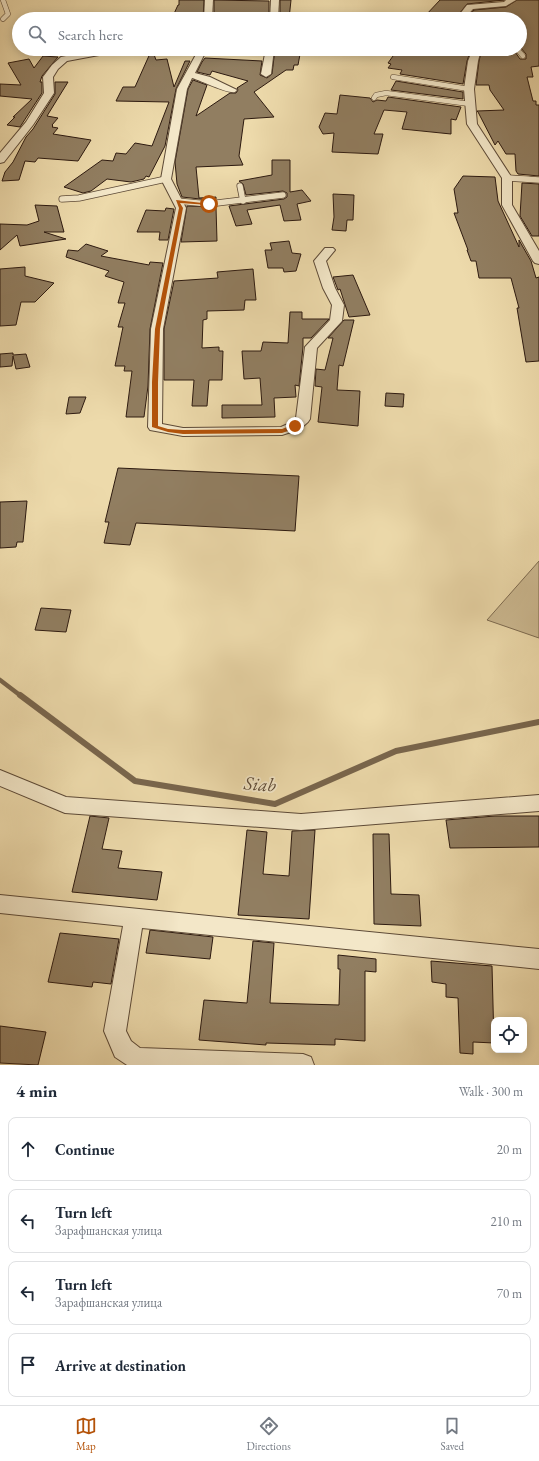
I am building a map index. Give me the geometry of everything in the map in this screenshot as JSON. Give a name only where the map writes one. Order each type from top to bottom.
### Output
[{"type":"street","points":[[208,12],[209,0]]},
{"type":"street","points":[[274,12],[275,0]]},
{"type":"street","points":[[466,12],[470,7],[506,4],[512,0]]},
{"type":"street","points":[[0,160],[30,123],[49,93],[48,77],[55,67],[64,59],[79,56]]},
{"type":"street","points":[[200,56],[182,89],[166,179],[181,208],[157,329],[155,427],[183,432],[282,431],[295,426],[303,419],[311,347],[336,321],[338,305],[329,288],[320,262],[329,250]]},
{"type":"street","points":[[266,74],[269,56]]},
{"type":"street","points":[[474,56],[472,61],[469,89],[472,124],[507,178],[507,205],[539,261]]},
{"type":"street","points":[[190,75],[207,79],[232,90]]},
{"type":"street","points":[[0,778],[66,805],[301,822],[539,803]]},
{"type":"street","points":[[0,904],[539,959]]},
{"type":"street","points":[[134,918],[115,1031],[123,1050],[138,1059],[303,1065]]},
{"type":"lane","points":[[3,0],[8,14],[4,19]]},
{"type":"lane","points":[[393,77],[432,85],[469,89]]},
{"type":"lane","points":[[374,98],[376,95],[386,93],[470,104]]},
{"type":"lane","points":[[507,178],[539,180]]},
{"type":"lane","points":[[62,199],[79,198],[166,179]]},
{"type":"lane","points":[[240,186],[243,200]]},
{"type":"lane","points":[[177,201],[209,204],[283,195]]},
{"type":"shaded area","points":[[539,561],[539,638],[487,620]]},
{"type":"building","points":[[179,0],[204,0],[203,12],[175,12],[179,5]]},
{"type":"building","points":[[214,0],[269,1],[269,12],[214,12]]},
{"type":"building","points":[[280,0],[291,0],[290,12],[280,12]]},
{"type":"building","points":[[440,0],[504,0],[467,4],[461,12],[429,12]]},
{"type":"building","points":[[517,0],[539,0],[539,66],[531,67],[533,77],[527,77],[533,101],[536,101],[536,105],[539,105],[539,176],[518,174],[516,171],[515,154],[506,154],[498,141],[495,145],[477,111],[504,110],[490,90],[489,85],[476,85],[480,56],[518,56],[520,59],[526,59],[527,56],[527,12],[472,12],[474,10],[506,7]]},
{"type":"building","points":[[43,56],[58,57],[42,76],[40,82],[42,82],[42,93],[20,127],[7,125],[15,117],[13,117],[32,99],[0,96],[0,84],[21,85],[8,63],[29,59],[34,68]]},
{"type":"building","points":[[149,56],[155,56],[156,60],[167,59],[174,87],[185,61],[190,61],[176,89],[165,146],[149,177],[146,176],[144,179],[131,182],[107,179],[91,191],[83,193],[64,187],[102,160],[113,161],[116,153],[126,154],[135,143],[152,146],[169,102],[116,101],[123,87],[135,87]]},
{"type":"building","points":[[274,56],[300,56],[298,65],[294,65],[293,70],[286,70],[254,92],[274,117],[244,119],[239,156],[243,165],[196,167],[199,198],[216,197],[216,199],[209,200],[182,197],[177,184],[175,162],[188,89],[193,80],[207,85],[196,116],[230,93],[236,93],[238,90],[237,88],[248,81],[212,71],[210,75],[197,72],[202,62],[205,58],[262,61],[260,75],[267,78],[272,74]]},
{"type":"building","points":[[393,56],[469,56],[463,84],[400,74],[402,70],[388,68],[391,64],[388,63]]},
{"type":"building","points":[[396,81],[463,92],[463,99],[391,90]]},
{"type":"building","points":[[55,82],[68,82],[47,116],[58,118],[52,125],[52,127],[58,128],[53,134],[91,140],[78,161],[38,158],[35,162],[25,161],[19,180],[2,181],[5,172],[13,162],[26,137],[33,129],[55,94]]},
{"type":"building","points":[[340,95],[370,98],[373,102],[377,100],[386,101],[388,97],[461,107],[456,120],[451,119],[451,134],[402,129],[407,112],[384,110],[374,134],[383,134],[378,154],[332,152],[334,133],[323,134],[319,127],[325,113],[337,114]]},
{"type":"building","points":[[272,160],[290,160],[290,192],[302,190],[311,201],[297,204],[301,220],[284,221],[280,205],[247,210],[252,224],[236,226],[229,206],[284,199],[287,197],[287,193],[283,191],[246,195],[243,184],[239,181],[272,175]]},
{"type":"building","points":[[463,176],[495,177],[498,201],[519,247],[519,240],[531,261],[536,278],[539,277],[539,361],[526,362],[517,308],[519,308],[511,278],[479,278],[476,261],[471,261],[454,213],[458,213],[454,189]]},
{"type":"building","points":[[522,183],[539,184],[539,236],[532,236],[520,216]]},
{"type":"building","points":[[333,194],[354,195],[353,220],[347,220],[346,231],[332,230],[334,217]]},
{"type":"building","points":[[35,205],[57,206],[64,232],[44,232],[66,239],[20,246],[17,235],[0,250],[0,224],[27,225],[39,221]]},
{"type":"building","points":[[187,206],[216,207],[217,241],[181,242]]},
{"type":"building","points":[[166,208],[174,209],[168,240],[159,240],[160,232],[137,232],[146,210],[165,211]]},
{"type":"building","points":[[289,241],[292,253],[301,254],[296,271],[284,272],[283,268],[268,268],[265,250],[272,250],[270,243]]},
{"type":"building","points":[[86,244],[108,251],[101,256],[149,265],[150,262],[163,263],[150,329],[148,386],[144,417],[126,417],[132,371],[124,371],[125,366],[115,366],[123,327],[118,327],[125,303],[118,303],[124,282],[105,276],[109,271],[66,257],[68,250],[78,251]]},
{"type":"building","points":[[25,267],[25,276],[54,283],[35,302],[21,302],[16,325],[0,326],[0,269]]},
{"type":"building","points":[[253,269],[256,300],[245,300],[244,310],[207,311],[207,319],[203,320],[202,348],[219,347],[219,351],[223,351],[222,380],[209,380],[207,406],[192,406],[194,380],[164,380],[164,329],[174,281],[218,278],[217,272]]},
{"type":"building","points":[[353,275],[370,315],[349,317],[340,289],[338,290],[333,277]]},
{"type":"building","points":[[290,312],[302,312],[302,319],[329,319],[311,338],[303,338],[299,386],[295,385],[296,397],[274,398],[275,417],[222,418],[222,405],[262,405],[260,378],[244,379],[242,351],[261,351],[263,342],[288,343]]},
{"type":"building","points":[[344,320],[354,320],[343,366],[339,365],[337,390],[360,391],[358,426],[318,422],[322,387],[315,386],[316,369],[325,370],[333,338],[328,338]]},
{"type":"building","points":[[13,353],[13,355],[26,354],[30,367],[16,369],[13,356],[12,366],[0,367],[0,354]]},
{"type":"building","points":[[386,393],[404,394],[403,407],[385,406]]},
{"type":"building","points":[[69,397],[86,397],[80,413],[66,414]]},
{"type":"building","points":[[118,468],[299,476],[295,531],[136,523],[130,545],[104,543],[109,522],[105,522]]},
{"type":"building","points":[[27,501],[23,542],[17,542],[16,547],[0,548],[0,502]]},
{"type":"building","points":[[41,608],[71,610],[66,632],[35,630]]},
{"type":"building","points":[[90,816],[109,818],[102,849],[122,851],[118,868],[162,872],[157,900],[72,892]]},
{"type":"building","points":[[495,816],[539,816],[539,847],[450,848],[446,820]]},
{"type":"building","points":[[247,830],[267,832],[263,874],[289,876],[292,831],[315,830],[309,919],[238,915]]},
{"type":"building","points":[[373,834],[389,834],[391,894],[419,895],[421,926],[374,924]]},
{"type":"building","points":[[150,930],[213,937],[210,959],[146,953]]},
{"type":"building","points":[[60,933],[119,939],[111,984],[93,982],[92,987],[48,982]]},
{"type":"building","points":[[253,941],[274,943],[270,1003],[339,1005],[340,969],[338,969],[338,955],[376,959],[376,972],[365,971],[365,1041],[335,1039],[335,1045],[266,1043],[266,1045],[199,1040],[204,1000],[247,1003]]},
{"type":"building","points":[[431,961],[492,966],[493,1017],[491,1017],[491,1043],[473,1042],[473,1054],[460,1053],[458,998],[446,997],[446,984],[432,982]]},
{"type":"building","points":[[0,1026],[46,1032],[38,1065],[0,1063]]},
{"type":"waterway","name":"Siab","points":[[0,680],[21,696]]},
{"type":"waterway","name":"Siab","points":[[20,695],[135,781],[275,804],[396,751],[539,722]]},
{"type":"route","points":[[209,204],[190,201],[177,201],[181,208],[157,329],[155,427],[183,432],[282,431],[295,426]]}]
